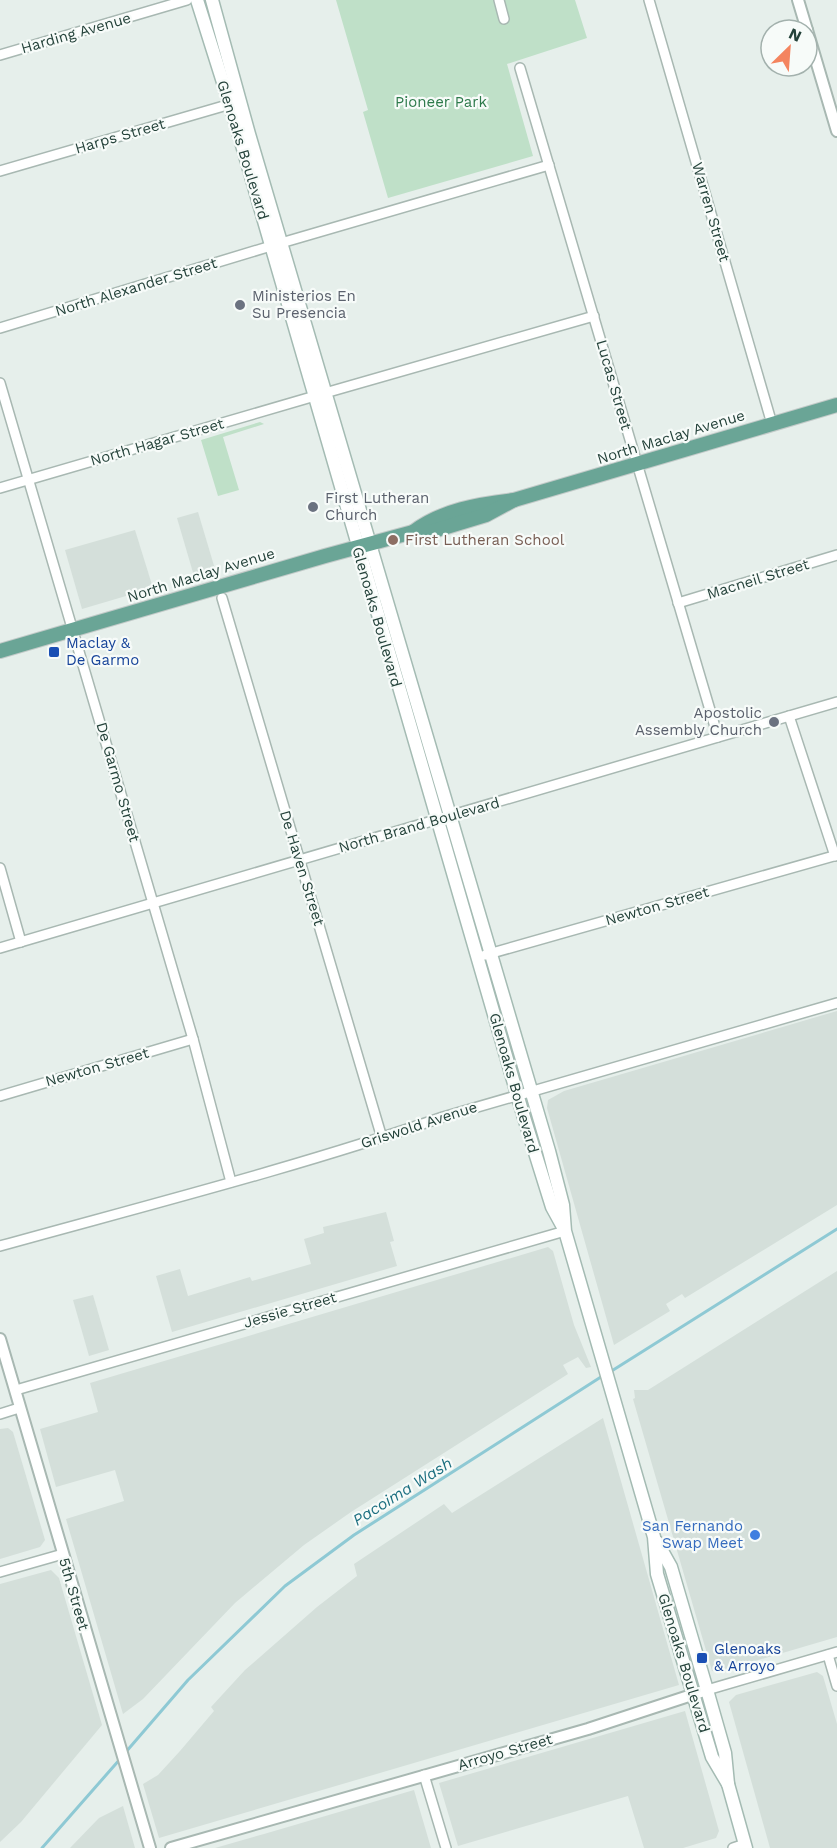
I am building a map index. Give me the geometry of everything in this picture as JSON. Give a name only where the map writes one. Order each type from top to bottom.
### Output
[{"type":"main road","name":"Glenoaks Boulevard","points":[[197,0],[235,102]]},
{"type":"main road","name":"Glenoaks Boulevard","points":[[212,0],[235,102],[276,244],[320,394],[371,544],[531,1091],[563,1205],[565,1231],[654,1537],[657,1574],[712,1757],[728,1784]]},
{"type":"main road","name":"Glenoaks Boulevard","points":[[320,394],[357,547],[517,1095],[552,1207],[565,1231]]},
{"type":"main road","name":"North Maclay Avenue","points":[[0,651],[413,532],[429,520],[478,504],[514,500],[837,405]]},
{"type":"main road","name":"Glenoaks Boulevard","points":[[654,1537],[671,1567],[725,1753],[728,1784],[742,1847]]},
{"type":"street","name":"Harding Avenue","points":[[0,55],[187,0]]},
{"type":"street","points":[[499,0],[504,19]]},
{"type":"street","name":"Warren Street","points":[[649,0],[772,424]]},
{"type":"street","points":[[798,0],[803,18]]},
{"type":"street","name":"Lucas Street","points":[[520,68],[718,737]]},
{"type":"street","points":[[819,70],[837,131]]},
{"type":"street","name":"Harps Street","points":[[0,171],[235,102]]},
{"type":"street","name":"North Alexander Street","points":[[0,328],[276,244],[549,165]]},
{"type":"street","name":"North Hagar Street","points":[[0,488],[594,316]]},
{"type":"street","name":"De Garmo Street","points":[[0,383],[193,1039],[231,1182]]},
{"type":"street","name":"Macneil Street","points":[[678,603],[837,555]]},
{"type":"street","name":"De Haven Street","points":[[222,598],[382,1138]]},
{"type":"street","name":"North Brand Boulevard","points":[[0,948],[837,702]]},
{"type":"street","points":[[789,716],[836,856]]},
{"type":"street","name":"Newton Street","points":[[477,957],[836,856]]},
{"type":"street","points":[[0,868],[21,942]]},
{"type":"street","name":"Griswold Avenue","points":[[0,1246],[231,1182],[382,1138],[517,1095],[837,1004]]},
{"type":"street","name":"Newton Street","points":[[0,1096],[193,1039]]},
{"type":"street","name":"Jessie Street","points":[[16,1390],[565,1231]]},
{"type":"street","name":"5th Street","points":[[0,1339],[150,1848]]},
{"type":"street","points":[[0,1414],[19,1408]]},
{"type":"street","points":[[0,1572],[63,1554]]},
{"type":"street","points":[[832,1654],[837,1686]]},
{"type":"street","name":"Arroyo Street","points":[[171,1848],[588,1729],[692,1694],[832,1654]]},
{"type":"street","points":[[424,1775],[446,1848]]},
{"type":"shaded area","points":[[198,512],[215,569],[194,576],[177,518]]},
{"type":"shaded area","points":[[135,530],[153,588],[82,609],[65,550]]},
{"type":"shaded area","points":[[837,1011],[837,1205],[685,1298],[682,1294],[666,1304],[670,1311],[614,1345],[547,1108],[548,1100],[564,1091]]},
{"type":"shaded area","points":[[386,1212],[394,1241],[390,1242],[397,1266],[172,1332],[156,1276],[180,1269],[188,1296],[250,1277],[252,1281],[311,1264],[304,1239],[324,1233],[323,1227]]},
{"type":"shaded area","points":[[548,1247],[553,1251],[574,1325],[591,1367],[586,1368],[578,1357],[563,1365],[568,1374],[351,1512],[304,1545],[235,1603],[143,1699],[123,1714],[66,1519],[124,1501],[115,1470],[56,1487],[40,1429],[98,1412],[90,1383]]},
{"type":"shaded area","name":"San Fernando Swap Meet","points":[[837,1271],[837,1637],[717,1672],[712,1671],[633,1399],[635,1398],[634,1390],[648,1390]]},
{"type":"shaded area","points":[[93,1295],[109,1350],[89,1356],[73,1300]]},
{"type":"shaded area","points":[[603,1418],[679,1685],[159,1838],[143,1784],[158,1775],[180,1751],[214,1711],[211,1707],[245,1670],[317,1607],[357,1576],[354,1564],[444,1504],[452,1513]]},
{"type":"shaded area","points":[[8,1428],[13,1432],[45,1540],[40,1547],[0,1559],[0,1429]]},
{"type":"shaded area","points":[[51,1570],[59,1578],[102,1725],[21,1822],[0,1842],[0,1584]]},
{"type":"shaded area","points":[[817,1672],[823,1676],[837,1724],[837,1848],[770,1848],[729,1702],[736,1695]]},
{"type":"shaded area","points":[[685,1711],[719,1831],[716,1838],[683,1848],[644,1848],[628,1796],[458,1846],[439,1783]]},
{"type":"shaded area","points":[[414,1790],[431,1848],[215,1848],[264,1834]]},
{"type":"shaded area","points":[[123,1806],[135,1848],[70,1848],[99,1818]]},
{"type":"green space","name":"Pioneer Park","points":[[336,0],[575,0],[587,38],[507,64],[533,156],[388,198],[363,112],[368,110]]},
{"type":"green space","points":[[260,422],[264,424],[223,437],[239,490],[218,496],[201,440]]},
{"type":"waterway","name":"Pacoima Wash","points":[[610,1372],[837,1229]]},
{"type":"waterway","name":"Pacoima Wash","points":[[125,1753],[188,1680],[285,1586],[354,1535],[604,1375]]},
{"type":"waterway","name":"Pacoima Wash","points":[[42,1848],[121,1758]]},
{"type":"place","name":"Ministerios En Su Presencia","points":[[240,305]]},
{"type":"place","name":"First Lutheran Church","points":[[313,507]]},
{"type":"place","name":"First Lutheran School","points":[[393,540]]},
{"type":"place","name":"Maclay & De Garmo","points":[[54,652]]},
{"type":"place","name":"Apostolic Assembly Church","points":[[774,722]]},
{"type":"place","name":"San Fernando Swap Meet","points":[[755,1535]]},
{"type":"place","name":"Glenoaks & Arroyo","points":[[702,1658]]}]
